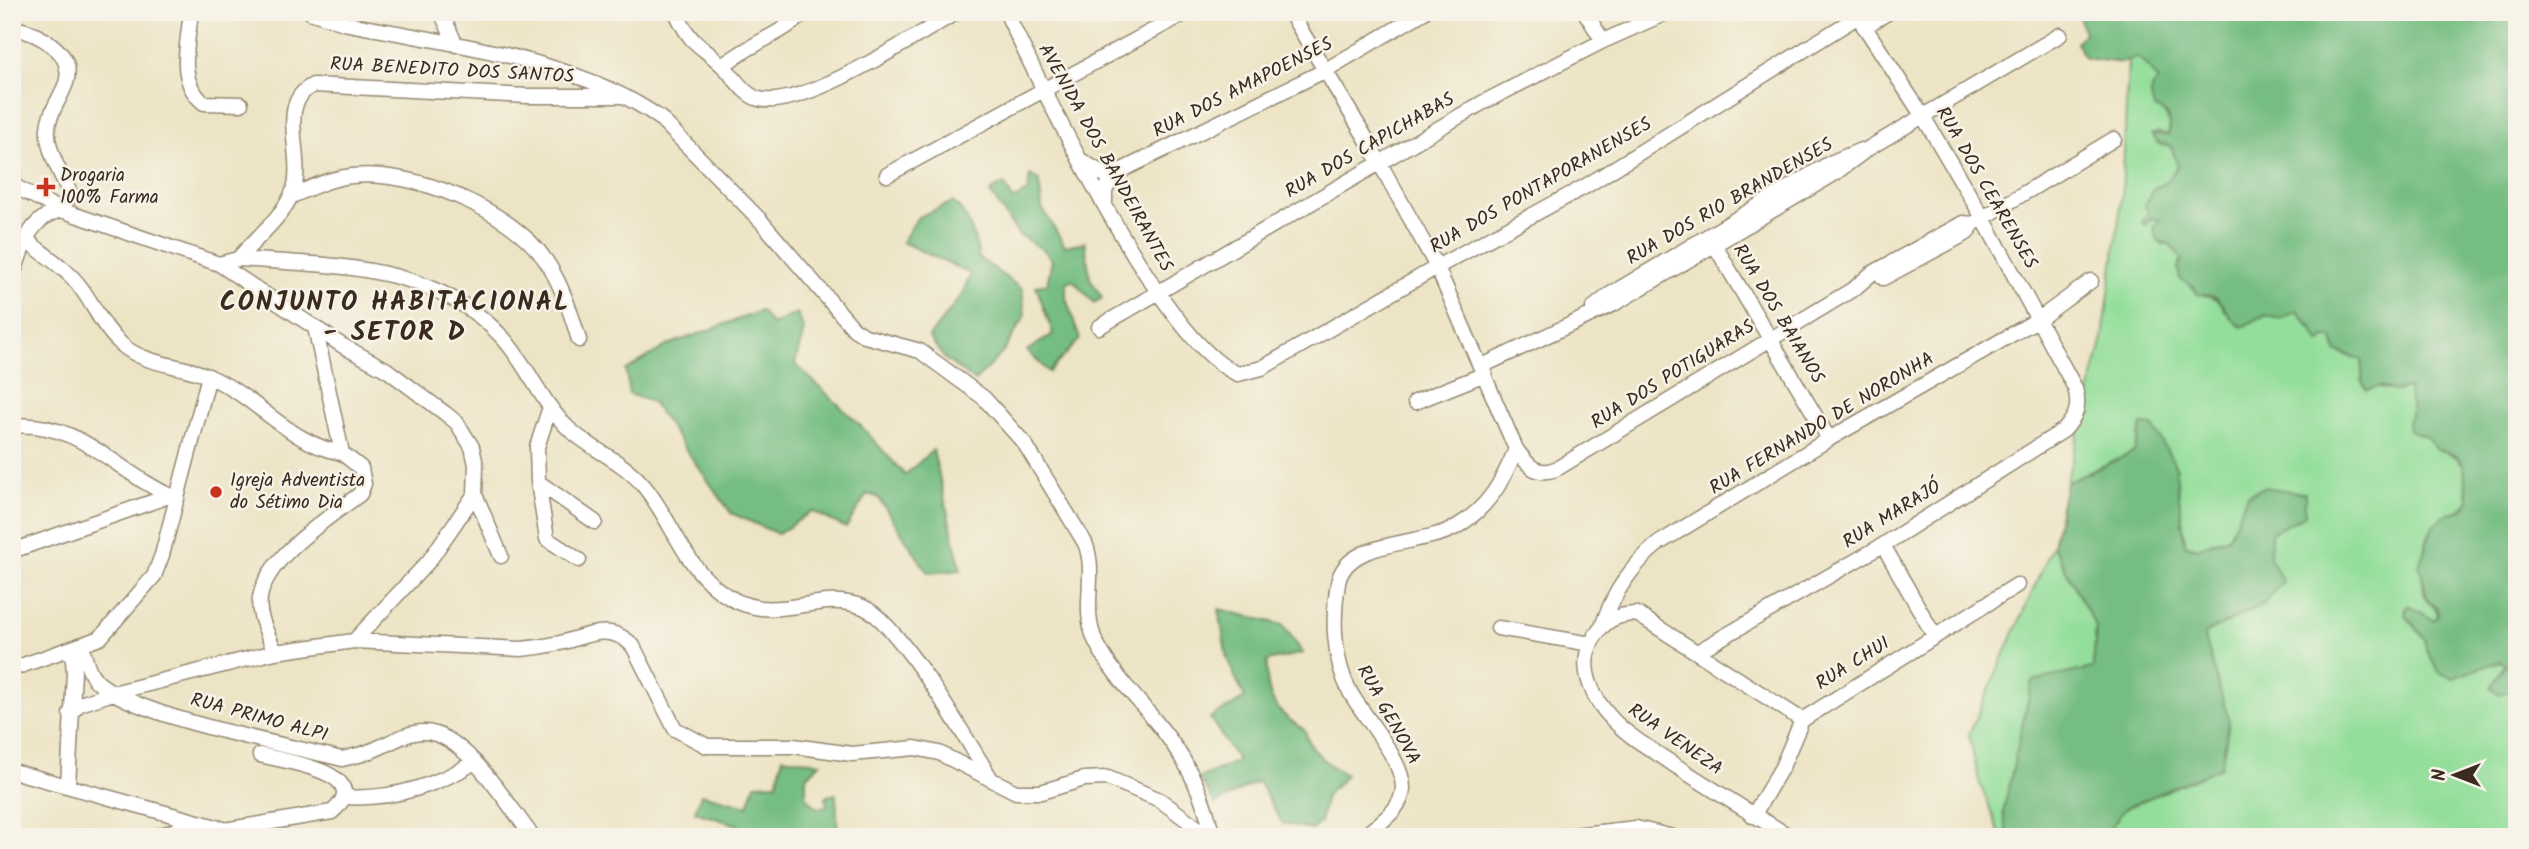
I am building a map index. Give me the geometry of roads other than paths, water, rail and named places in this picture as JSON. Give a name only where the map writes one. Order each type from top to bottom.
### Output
[{"type":"street","points":[[191,12],[186,61],[190,87],[204,103],[241,104]]},
{"type":"street","points":[[310,12],[559,69],[625,96],[660,118],[761,221],[853,329],[930,356],[984,398],[1011,426],[1047,478],[1088,550],[1087,613],[1095,639],[1116,675],[1171,740],[1194,778],[1212,837]]},
{"type":"street","points":[[441,12],[456,46]]},
{"type":"street","points":[[677,12],[688,37],[723,66],[743,89],[761,100],[781,100],[814,90],[957,12]]},
{"type":"street","points":[[723,66],[755,42],[798,19],[803,12]]},
{"type":"street","name":"AVENIDA DOS BANDEIRANTES","points":[[1006,12],[1044,92],[1105,205],[1157,292],[1216,360],[1238,374]]},
{"type":"street","points":[[887,175],[1187,12]]},
{"type":"street","points":[[1290,12],[1380,163],[1437,267],[1484,370],[1516,449]]},
{"type":"street","name":"RUA DOS AMAPOENSES","points":[[1114,174],[1324,71],[1424,12]]},
{"type":"street","points":[[1585,12],[1602,41]]},
{"type":"street","name":"RUA DOS CAPICHABAS","points":[[1099,327],[1482,103],[1602,41],[1668,12]]},
{"type":"street","name":"RUA DOS PONTAPORANENSES","points":[[1238,374],[1262,369],[1437,267],[1586,186],[1859,19],[1889,12]]},
{"type":"street","name":"RUA DOS CEARENSES","points":[[1859,19],[1924,118],[1978,221],[2039,320],[2075,388]]},
{"type":"street","points":[[12,27],[41,37],[58,49],[66,63],[66,84],[47,129],[53,153],[71,195],[61,210],[43,215],[19,242],[12,278]]},
{"type":"street","points":[[1869,148],[1924,118],[2060,35]]},
{"type":"street","name":"RUA BENEDITO DOS SANTOS","points":[[292,196],[297,166],[295,100],[302,90],[313,85],[527,96],[625,96]]},
{"type":"street","name":"RUA DOS POTIGUARAS","points":[[1516,449],[1534,470],[1545,473],[1558,468],[1770,337],[1855,288],[1876,282],[1967,233],[1978,221],[2114,139]]},
{"type":"street","name":"RUA DOS RIO BRANDENSES","points":[[1575,325],[1834,174],[1869,148]]},
{"type":"street","name":"RUA DOS RIO BRANDENSES","points":[[1575,325],[1609,295],[1830,163],[1869,148]]},
{"type":"street","points":[[1081,160],[1105,175],[1114,174]]},
{"type":"street","points":[[12,164],[13,186],[61,210],[219,264],[387,370],[457,423],[472,447],[476,465],[475,494],[501,555]]},
{"type":"street","points":[[1105,205],[1105,191],[1114,174]]},
{"type":"street","points":[[238,259],[292,196],[325,181],[373,175],[430,186],[479,208],[517,231],[545,260],[570,310],[579,340]]},
{"type":"street","points":[[19,242],[81,287],[95,315],[134,355],[209,376],[234,387],[299,438],[313,446],[342,453],[361,468],[364,484],[360,494],[294,546],[264,580],[260,610],[275,652]]},
{"type":"street","name":"RUA DOS BAIANOS","points":[[1714,244],[1829,439]]},
{"type":"street","points":[[219,264],[238,259],[371,270],[414,280],[449,298],[502,338],[550,407],[583,441],[606,452],[641,483],[704,577],[725,595],[756,608],[786,610],[841,603],[863,607],[891,627],[993,782]]},
{"type":"street","name":"RUA FERNANDO DE NORONHA","points":[[1602,627],[1610,601],[1641,558],[1650,550],[1829,439],[2039,320],[2091,281]]},
{"type":"street","points":[[1415,402],[1575,325]]},
{"type":"street","points":[[315,327],[342,453]]},
{"type":"street","points":[[12,669],[100,638],[154,576],[173,497],[209,376]]},
{"type":"street","name":"RUA MARAJÓ","points":[[1696,652],[1883,545],[2064,430],[2073,421],[2078,407],[2075,388]]},
{"type":"street","points":[[550,407],[537,447],[538,482],[547,540],[579,560]]},
{"type":"street","points":[[12,426],[41,425],[67,432],[173,497]]},
{"type":"street","name":"RUA GENOVA","points":[[1363,837],[1394,808],[1403,789],[1395,762],[1349,690],[1339,665],[1335,637],[1338,582],[1343,567],[1352,557],[1366,551],[1429,539],[1455,527],[1491,498],[1502,484],[1516,449]]},
{"type":"street","points":[[538,482],[595,522]]},
{"type":"street","points":[[354,641],[429,561],[475,494]]},
{"type":"street","points":[[12,551],[173,497]]},
{"type":"street","points":[[1883,545],[1935,637]]},
{"type":"street","name":"RUA CHUI","points":[[1802,720],[2017,585]]},
{"type":"street","points":[[1602,627],[1613,617],[1637,614],[1802,720],[1782,767],[1753,816]]},
{"type":"street","name":"RUA VENEZA","points":[[1602,627],[1591,644],[1586,671],[1600,704],[1612,719],[1626,733],[1753,816],[1791,837]]},
{"type":"street","points":[[1497,628],[1591,644]]},
{"type":"street","points":[[70,713],[80,704],[113,692],[275,652],[354,641],[488,650],[521,649],[544,647],[607,632],[617,634],[633,646],[650,674],[668,719],[675,729],[695,741],[723,748],[779,746],[852,754],[915,748],[953,760],[1016,792],[1028,793],[1084,779],[1108,778],[1160,800],[1212,837]]},
{"type":"street","points":[[68,786],[70,713],[77,647]]},
{"type":"street","name":"RUA PRIMO ALPI","points":[[77,647],[98,682],[113,692],[184,719],[342,759],[424,732],[438,734],[454,743],[475,762],[533,837]]},
{"type":"street","points":[[953,760],[968,742]]},
{"type":"street","points":[[260,755],[333,775],[340,779],[344,797]]},
{"type":"street","points":[[344,797],[368,798],[406,792],[456,774],[475,762]]},
{"type":"street","points":[[12,772],[253,837]]},
{"type":"street","points":[[229,829],[332,812],[344,797]]},
{"type":"street","points":[[156,837],[198,822]]},
{"type":"street","points":[[1556,837],[1636,828],[1673,837]]},
{"type":"place","name":"Drogaria 100% Farma","points":[[46,187]]},
{"type":"place","name":"Igreja Adventista do Sétimo Dia","points":[[216,492]]},
{"type":"district","name":"CONJUNTO HABITACIONAL - SETOR D","points":[[395,318]]}]
